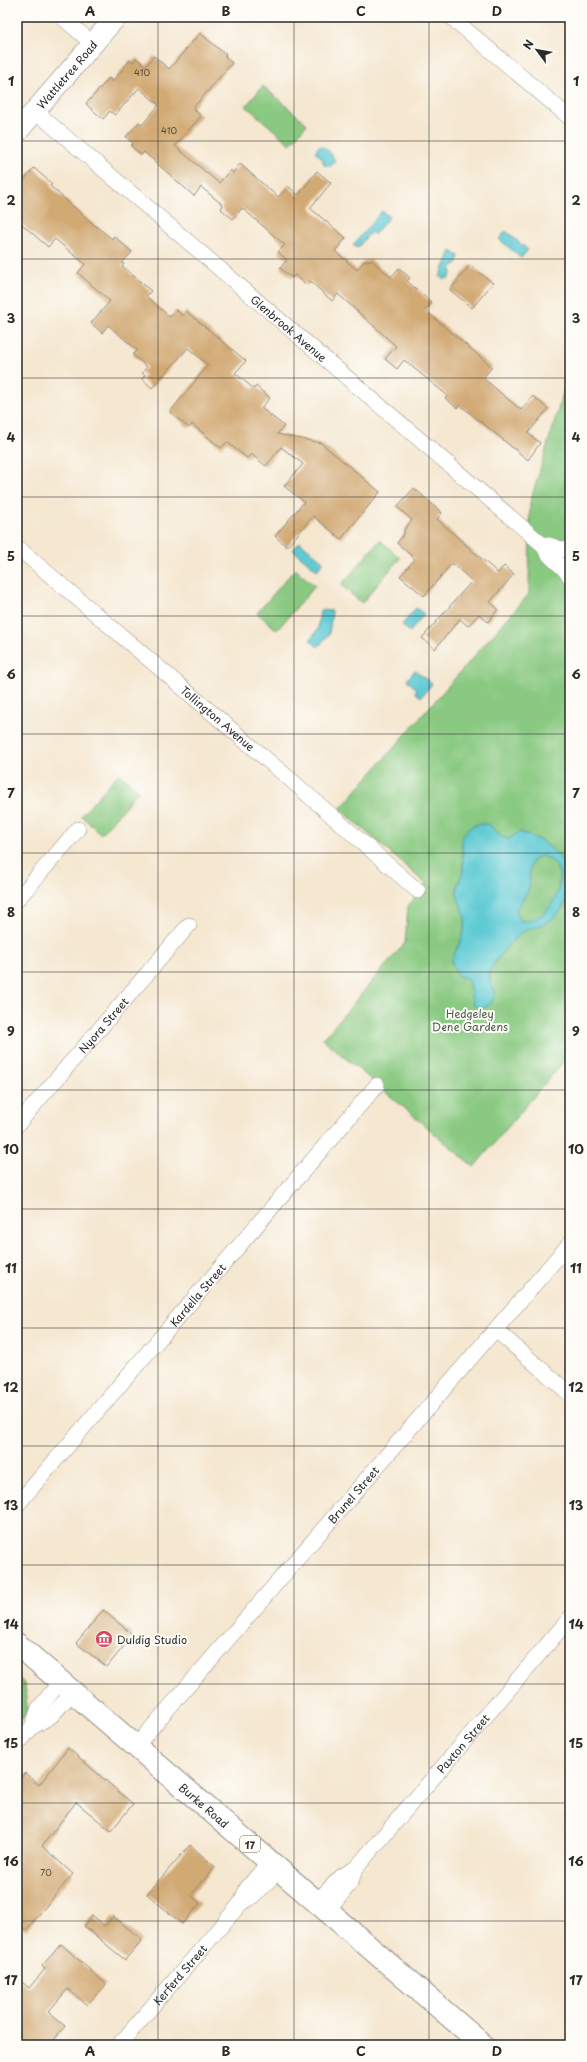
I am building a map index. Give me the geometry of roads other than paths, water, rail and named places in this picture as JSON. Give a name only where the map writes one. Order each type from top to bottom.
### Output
[{"type":"main road","name":"Wattletree Road","points":[[17,132],[116,17]]},
{"type":"main road","name":"Burke Road","points":[[17,1644],[275,1865],[476,2042]]},
{"type":"street","points":[[62,17],[93,44]]},
{"type":"street","points":[[451,17],[570,118]]},
{"type":"street","name":"Glenbrook Avenue","points":[[35,111],[543,545],[546,553],[563,568],[570,577]]},
{"type":"street","name":"Glenbrook Avenue","points":[[543,545],[550,545],[570,552]]},
{"type":"street","name":"Tollington Avenue","points":[[17,547],[292,781],[418,891]]},
{"type":"street","points":[[17,900],[78,829]]},
{"type":"street","name":"Nyora Street","points":[[17,1125],[189,925]]},
{"type":"street","name":"Kardella Street","points":[[17,1505],[377,1085]]},
{"type":"street","name":"Brunel Street","points":[[136,1746],[570,1243]]},
{"type":"street","points":[[496,1330],[570,1394]]},
{"type":"street","name":"Paxton Street","points":[[322,1906],[350,1883],[356,1868],[570,1618]]},
{"type":"street","points":[[17,1745],[32,1727],[51,1716],[67,1686]]},
{"type":"street","name":"Kerferd Street","points":[[119,2045],[241,1903],[255,1895],[275,1865]]},
{"type":"water","points":[[319,146],[327,150],[333,157],[335,162],[331,166],[324,165],[322,158],[315,152]]},
{"type":"water","points":[[382,211],[389,217],[374,235],[371,232],[357,248],[353,245]]},
{"type":"water","points":[[506,231],[528,250],[521,258],[499,239]]},
{"type":"water","points":[[451,251],[459,256],[458,262],[451,268],[452,273],[449,278],[443,279],[440,277]]},
{"type":"water","points":[[300,542],[324,562],[317,570],[293,550]]},
{"type":"water","points":[[416,608],[424,614],[410,632],[402,625]]},
{"type":"water","points":[[320,610],[332,611],[329,634],[318,647],[310,640],[318,629]]},
{"type":"water","points":[[415,670],[432,684],[421,697],[415,692],[417,689],[407,680]]},
{"type":"water","points":[[479,824],[488,824],[504,838],[508,839],[520,832],[546,844],[556,853],[564,864],[568,875],[570,888],[566,901],[558,914],[545,924],[520,934],[499,956],[490,971],[490,980],[495,995],[491,1004],[481,1009],[473,1005],[468,980],[457,975],[451,961],[461,938],[465,924],[457,891],[463,871],[463,836],[471,827]],"holes":[[[541,856],[552,861],[558,869],[558,892],[544,913],[533,919],[520,921],[516,910],[528,891],[530,866],[532,861]]]},
{"type":"place","name":"Duldig Studio","points":[[104,1639]]},
{"type":"park label","name":"Hedgeley Dene Gardens","points":[[470,1019]]}]
